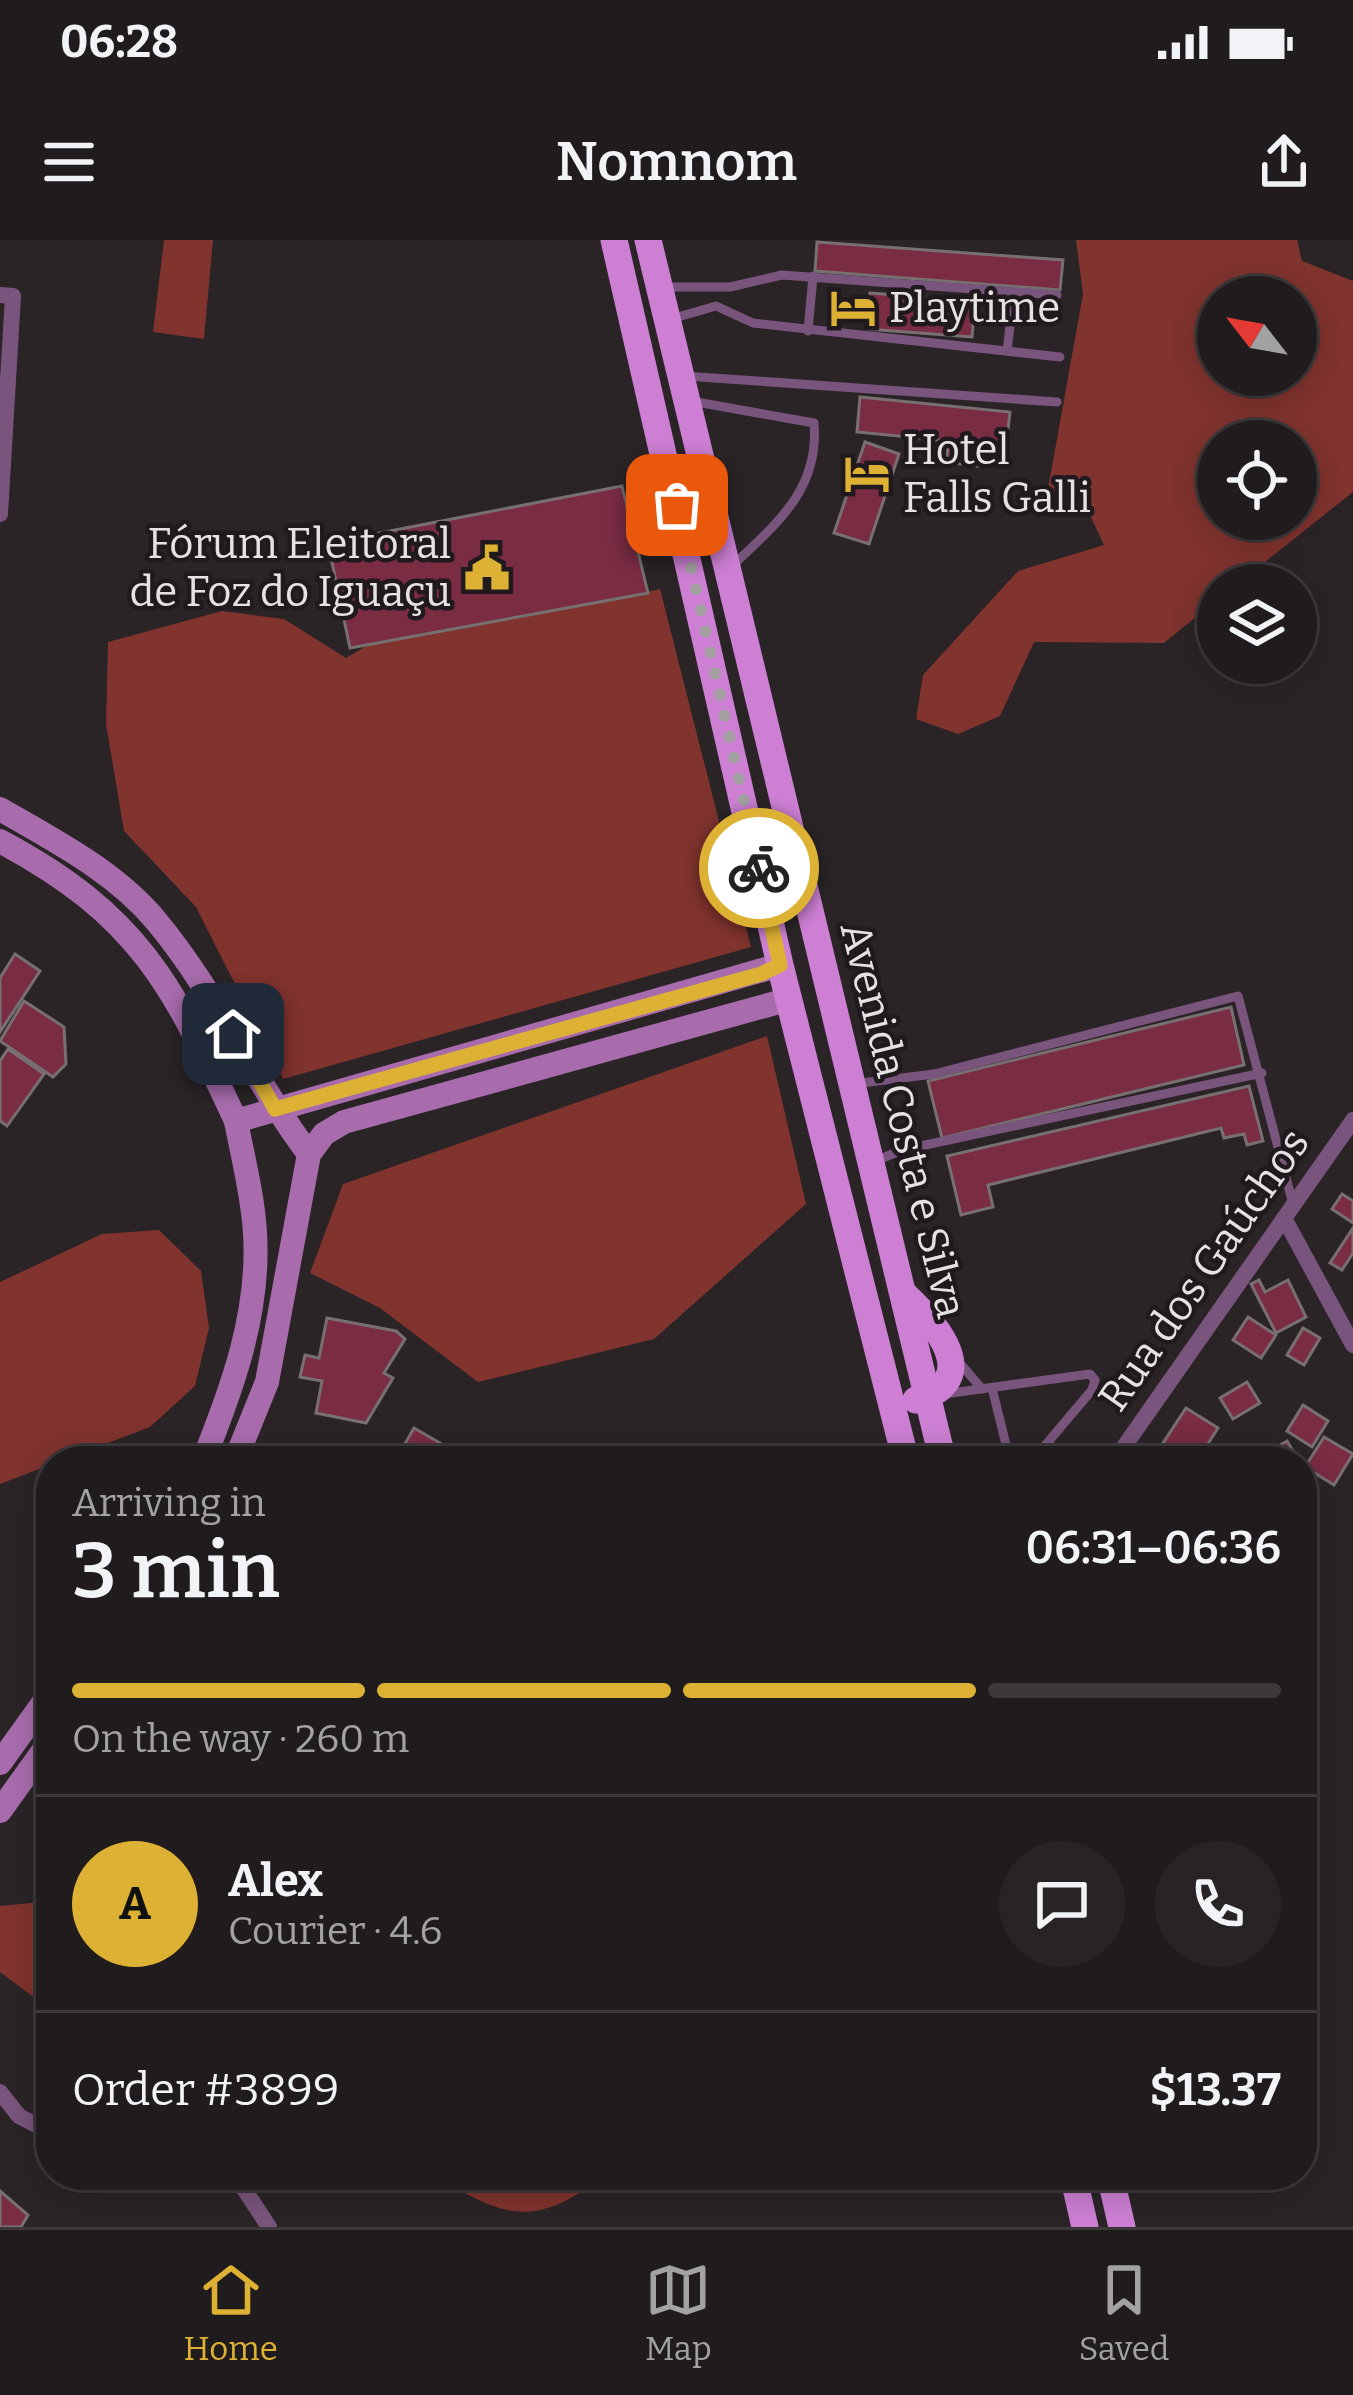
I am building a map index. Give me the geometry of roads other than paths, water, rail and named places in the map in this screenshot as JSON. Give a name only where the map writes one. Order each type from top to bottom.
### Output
[{"type":"main road","name":"Avenida Costa e Silva","points":[[614,240],[780,965],[902,1446]]},
{"type":"main road","name":"Avenida Costa e Silva","points":[[648,240],[939,1446]]},
{"type":"main road","points":[[0,809],[92,863],[155,918],[212,996],[275,1109],[309,1154]]},
{"type":"main road","points":[[0,841],[94,902],[148,955],[180,1000],[236,1121],[256,1232],[254,1279],[238,1375],[209,1446]]},
{"type":"main road","points":[[236,1121],[780,965]]},
{"type":"main road","points":[[241,1446],[267,1382],[309,1154],[344,1121],[790,999]]},
{"type":"main road","points":[[888,1385],[911,1401],[927,1396],[950,1368],[950,1353],[936,1325],[904,1294]]},
{"type":"main road","points":[[238,1375],[267,1382]]},
{"type":"main road","points":[[0,1763],[36,1713]]},
{"type":"main road","points":[[0,1811],[36,1761]]},
{"type":"main road","points":[[1076,2190],[1085,2227]]},
{"type":"main road","points":[[1113,2190],[1122,2227]]},
{"type":"street","points":[[0,295],[13,296],[0,514]]},
{"type":"street","name":"Rua dos Gaúchos","points":[[1124,1446],[1353,1120]]},
{"type":"street","points":[[1288,1211],[1353,1345]]},
{"type":"street","points":[[0,2092],[19,2116],[36,2125]]},
{"type":"street","points":[[245,2190],[268,2227]]},
{"type":"lane","points":[[659,287],[730,287],[771,276],[813,276],[1057,295]]},
{"type":"lane","points":[[808,331],[813,276]]},
{"type":"lane","points":[[1007,351],[1014,292]]},
{"type":"lane","points":[[667,320],[716,306],[753,323],[1060,357]]},
{"type":"lane","points":[[682,388],[1057,402]]},
{"type":"lane","points":[[682,388],[814,423],[812,466],[805,488],[783,519],[728,571]]},
{"type":"lane","points":[[848,1084],[892,1083],[934,1074],[1231,994],[1244,1002],[1288,1211]]},
{"type":"lane","points":[[868,1164],[902,1150],[1262,1073]]},
{"type":"lane","points":[[950,1353],[987,1388],[1005,1446]]},
{"type":"lane","points":[[927,1396],[1090,1374],[1095,1380],[1050,1446]]},
{"type":"place","name":"Playtime","points":[[853,308]]},
{"type":"place","name":"Hotel Falls Galli","points":[[867,474]]},
{"type":"place","name":"Fórum Eleitoral de Foz do Iguaçu","points":[[487,568]]}]
